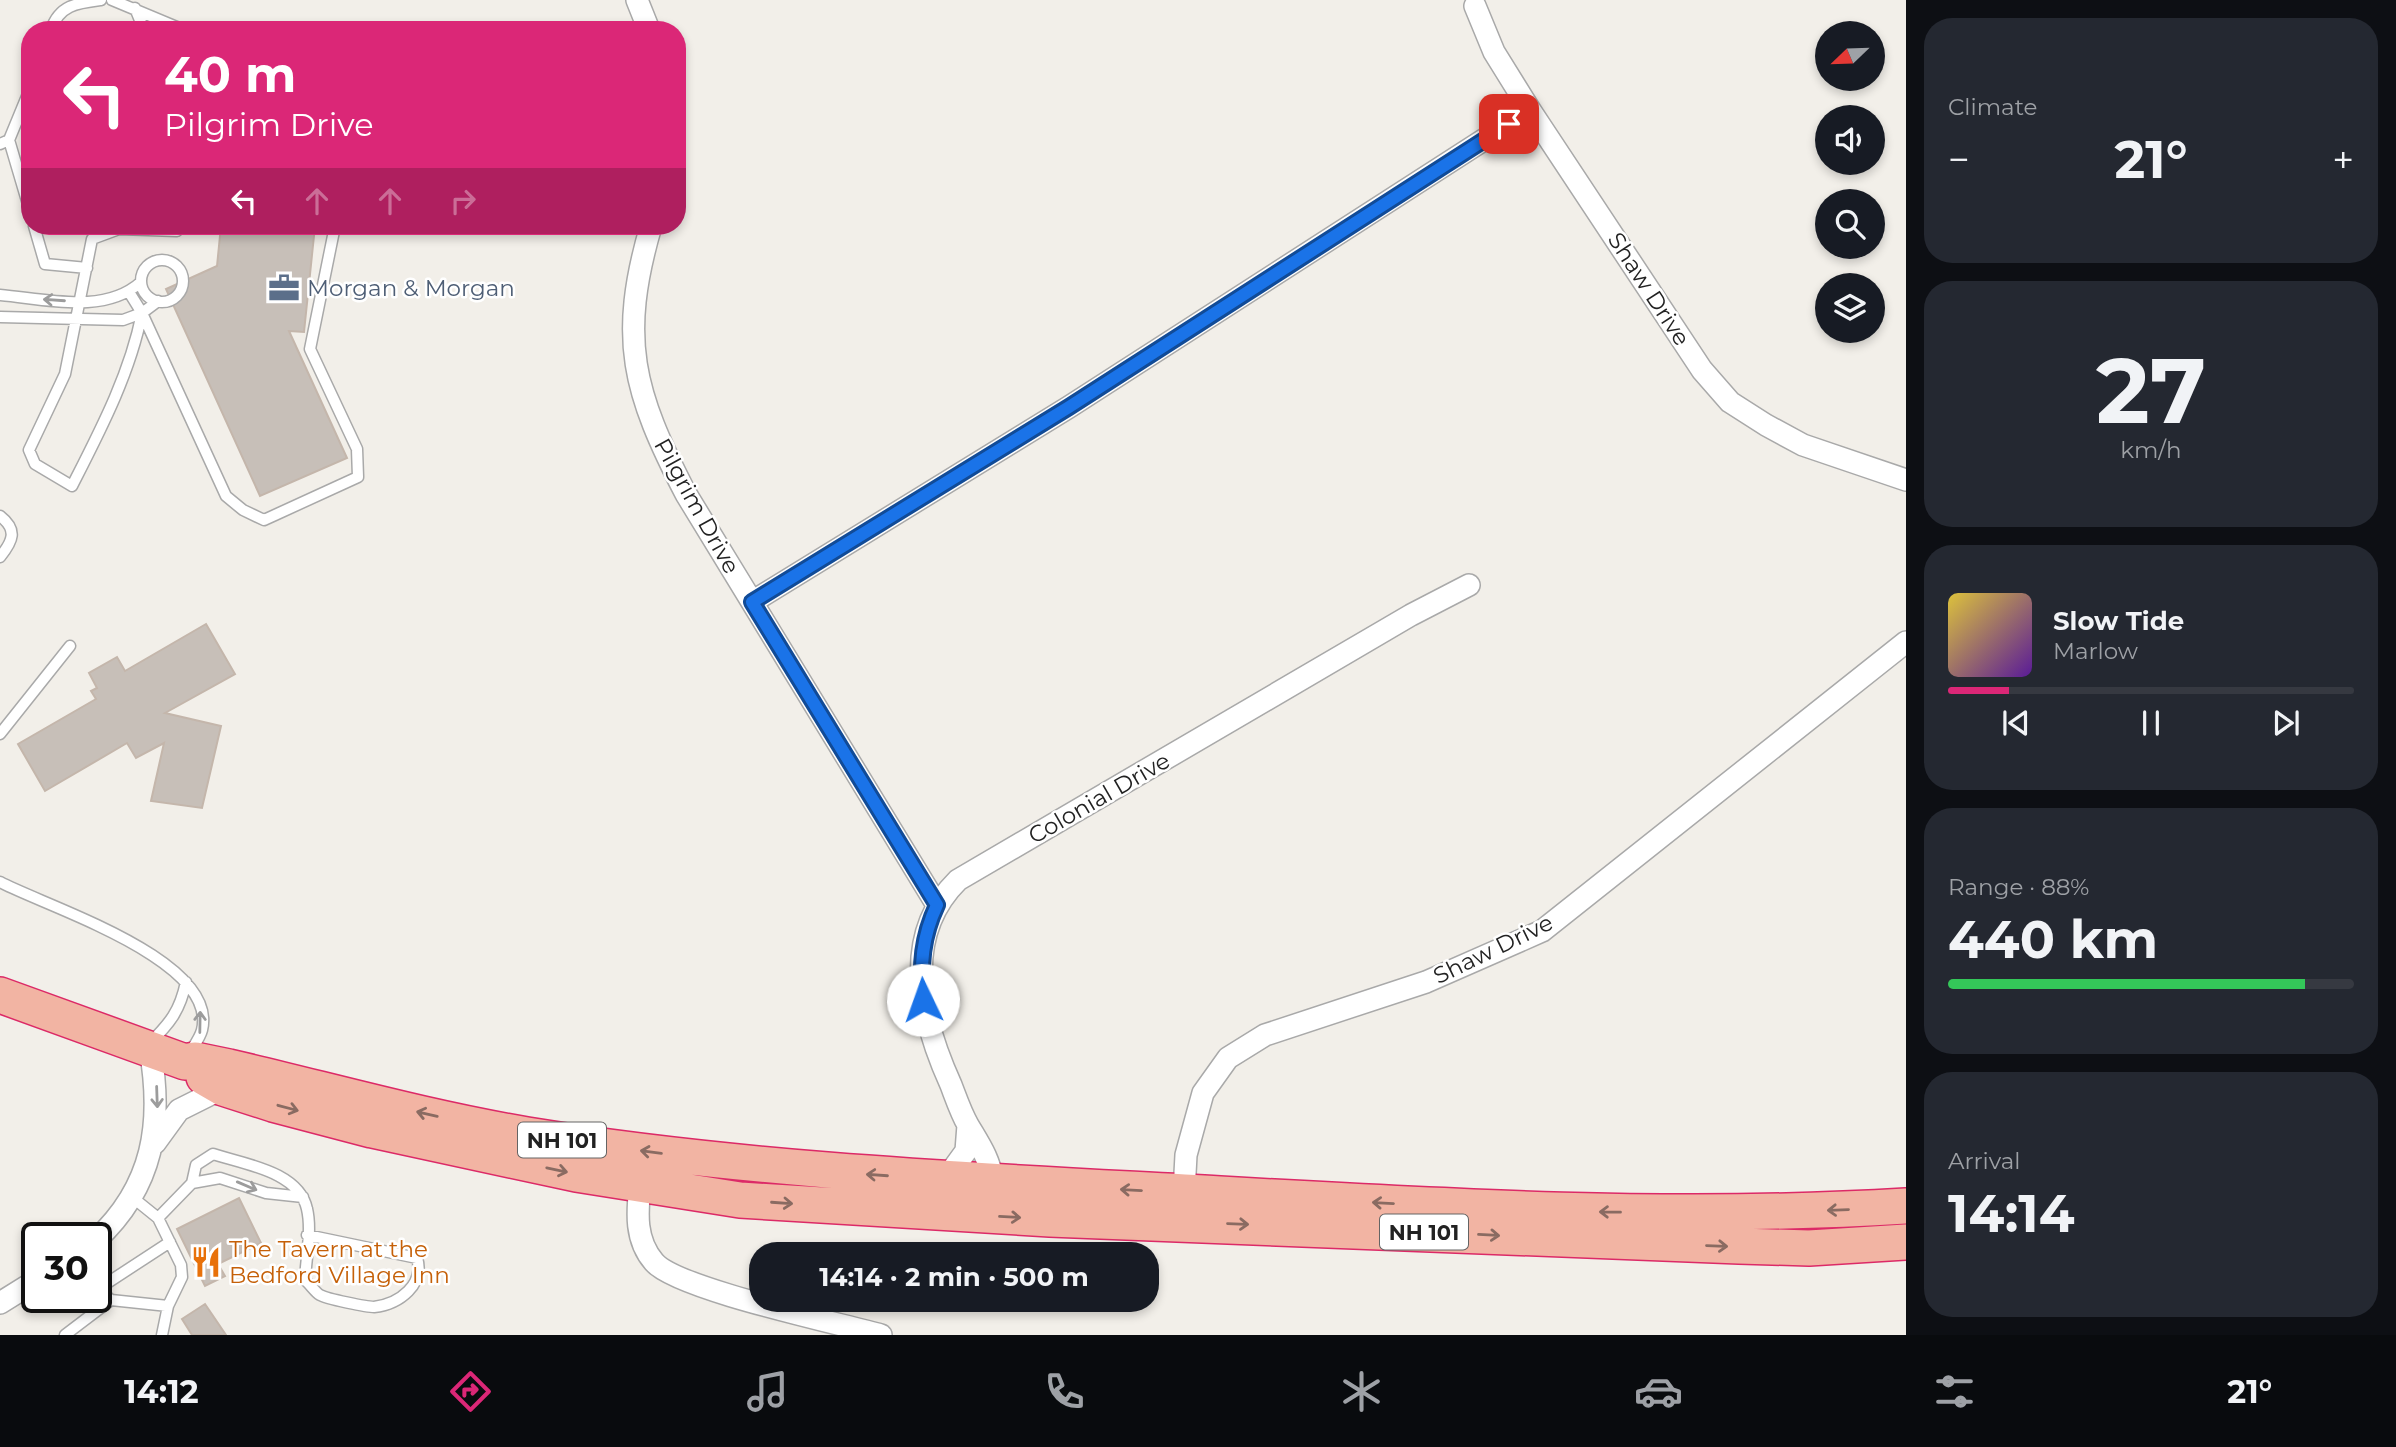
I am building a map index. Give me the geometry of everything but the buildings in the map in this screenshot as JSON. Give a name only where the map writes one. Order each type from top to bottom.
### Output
[{"type":"highway","name":"NH 101","points":[[0,995],[185,1062],[193,1071],[223,1088],[372,1130],[640,1186],[740,1200],[944,1196],[1739,1247],[1809,1248],[1906,1242]]},
{"type":"highway","name":"NH 101","points":[[185,1062],[195,1060],[229,1067],[527,1135],[772,1167],[944,1196],[994,1183],[1611,1212],[1768,1213],[1906,1206]]},
{"type":"street","points":[[637,0],[645,21]]},
{"type":"street","name":"Shaw Drive","points":[[1475,6],[1494,52],[1530,110],[1702,370],[1730,402],[1803,445],[1906,480]]},
{"type":"street","points":[[752,602],[1069,407],[1530,110]]},
{"type":"street","name":"Pilgrim Drive","points":[[649,235],[631,314],[636,379],[663,449],[752,602],[937,905]]},
{"type":"street","name":"Colonial Drive","points":[[994,1183],[985,1150],[968,1125],[931,1038],[923,1000],[921,975],[924,936],[937,905],[958,880],[1411,615],[1469,585]]},
{"type":"street","name":"Shaw Drive","points":[[1184,1192],[1186,1155],[1203,1093],[1228,1058],[1265,1035],[1426,982],[1542,931],[1906,642]]},
{"type":"street","points":[[147,1048],[157,1087],[154,1144]]},
{"type":"street","points":[[112,1224],[132,1197],[154,1144],[179,1110],[223,1088]]},
{"type":"street","points":[[944,1196],[966,1151],[968,1125]]},
{"type":"street","points":[[640,1186],[637,1211],[640,1238],[656,1265],[687,1283],[881,1335]]},
{"type":"street","points":[[0,1303],[21,1290]]},
{"type":"lane","points":[[54,21],[55,16],[72,3],[101,0]]},
{"type":"lane","points":[[112,0],[164,21]]},
{"type":"lane","points":[[135,8],[140,21]]},
{"type":"lane","points":[[21,108],[5,142],[21,186]]},
{"type":"lane","points":[[37,235],[45,264],[87,268]]},
{"type":"lane","points":[[103,235],[92,239],[65,374],[29,450],[35,464],[72,486],[104,422],[136,344],[142,313]]},
{"type":"lane","points":[[129,292],[142,313],[226,496],[243,510],[264,520],[358,477],[357,449],[310,349],[333,235]]},
{"type":"lane","points":[[0,295],[81,301],[112,300],[129,292],[141,282],[145,269],[155,261],[169,261],[179,270],[181,290],[171,299],[158,301],[142,313],[123,320],[0,317]]},
{"type":"lane","points":[[141,282],[146,295],[158,301]]},
{"type":"lane","points":[[0,516],[10,524],[13,532],[12,543],[0,557]]},
{"type":"lane","points":[[0,734],[71,646]]},
{"type":"lane","points":[[0,883],[153,955],[186,982],[198,1001],[202,1030],[185,1062]]},
{"type":"lane","points":[[147,1048],[168,1025],[182,1004],[186,982]]},
{"type":"lane","points":[[159,1218],[192,1183],[196,1165],[205,1156],[213,1154],[278,1175],[303,1197],[308,1210],[305,1280],[320,1296],[373,1307],[401,1296],[417,1282],[421,1271],[418,1258],[307,1235]]},
{"type":"lane","points":[[192,1183],[220,1178],[266,1193],[303,1197]]},
{"type":"lane","points":[[132,1197],[159,1218],[181,1265],[182,1277],[168,1306],[162,1335]]},
{"type":"lane","points":[[112,1279],[170,1242]]},
{"type":"lane","points":[[112,1300],[168,1306]]},
{"type":"lane","points":[[65,1335],[94,1313]]},
{"type":"place","name":"Morgan & Morgan","points":[[284,288]]},
{"type":"place","name":"The Tavern at the Bedford Village Inn","points":[[206,1262]]},
{"type":"route","points":[[923,1000],[921,975],[924,936],[937,905],[752,602],[1069,407],[1509,124]]}]
